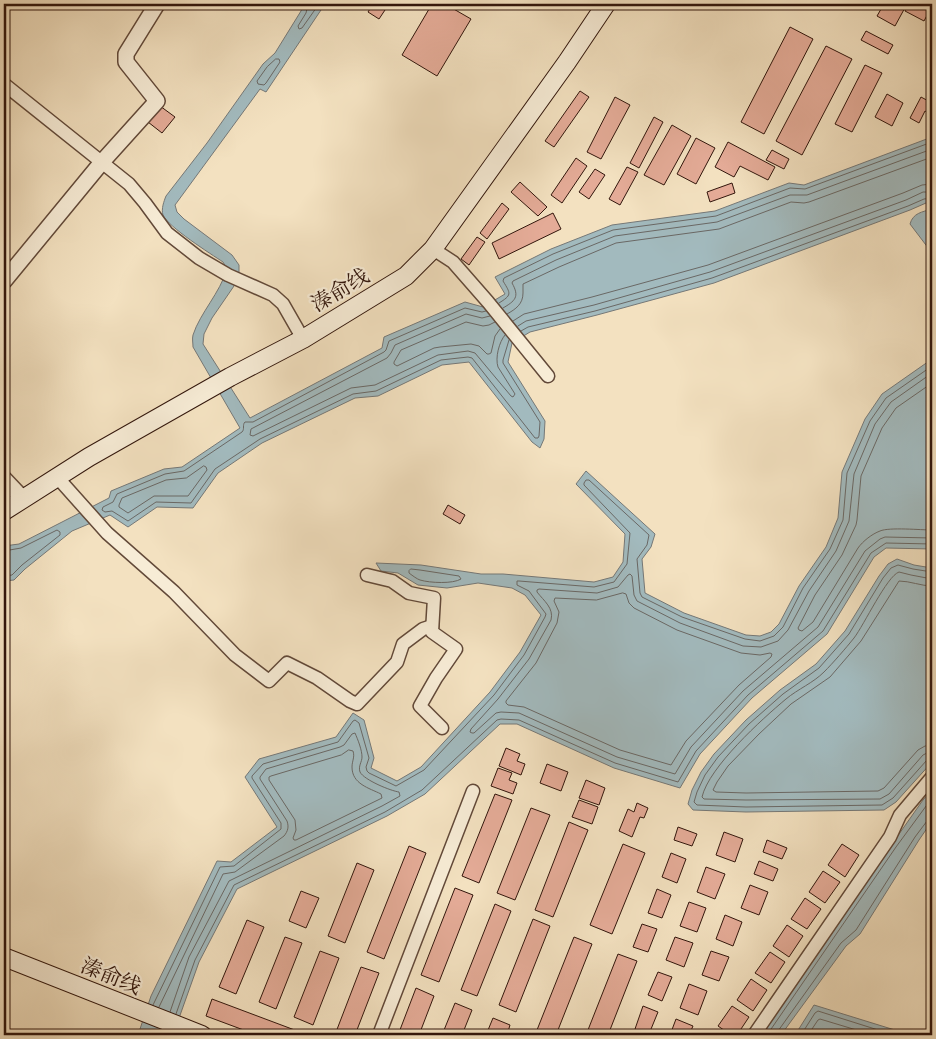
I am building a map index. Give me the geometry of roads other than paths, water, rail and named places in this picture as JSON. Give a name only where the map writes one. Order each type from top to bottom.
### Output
[{"type":"main road","name":"溱俞线","points":[[4,511],[89,457],[230,377],[303,339],[406,276],[433,249],[567,62],[606,4]]},
{"type":"main road","name":"溱俞线","points":[[4,957],[202,1035]]},
{"type":"street","points":[[4,281],[102,162],[157,101],[126,62],[126,54],[157,4]]},
{"type":"street","points":[[4,84],[129,184],[167,234],[199,258],[228,275],[273,296],[283,304],[303,339]]},
{"type":"street","points":[[433,249],[453,262],[548,376]]},
{"type":"street","points":[[57,477],[107,533],[174,592],[235,655],[269,681],[287,663],[317,678],[357,704],[397,662],[403,644],[423,629],[432,626]]},
{"type":"street","points":[[4,479],[23,499]]},
{"type":"street","points":[[367,575],[392,581],[410,593],[434,598],[432,632],[456,649],[420,706],[442,728]]},
{"type":"street","points":[[754,1035],[890,836],[900,816],[932,777]]},
{"type":"street","points":[[379,1035],[473,792]]},
{"type":"water","points":[[304,4],[325,4],[266,92],[260,89],[175,205],[177,212],[184,219],[232,255],[239,265],[239,275],[234,286],[212,318],[204,334],[203,344],[250,418],[382,348],[384,337],[465,302],[483,307],[505,294],[495,277],[551,249],[612,225],[715,211],[789,183],[804,185],[932,137],[932,203],[926,203],[714,283],[530,332],[512,343],[508,362],[545,421],[544,439],[540,448],[532,442],[469,362],[442,365],[378,396],[355,398],[262,443],[218,473],[193,508],[157,507],[128,527],[110,515],[72,531],[14,580],[4,581],[4,546],[19,544],[109,498],[111,491],[164,469],[182,467],[240,428],[193,347],[193,336],[196,327],[220,286],[227,269],[223,262],[190,240],[173,226],[162,213],[166,196],[207,143],[263,64],[275,53]]},
{"type":"water","points":[[932,209],[932,253],[910,224],[913,217],[921,212]]},
{"type":"water","points":[[932,359],[932,549],[886,548],[874,557],[827,634],[752,698],[700,754],[680,788],[614,768],[517,724],[500,724],[425,794],[387,816],[237,889],[199,962],[173,1035],[138,1035],[151,996],[217,861],[231,862],[277,827],[245,777],[259,759],[336,737],[353,713],[364,720],[374,758],[371,768],[397,781],[421,767],[490,692],[520,652],[541,615],[525,595],[512,588],[478,583],[447,588],[418,585],[398,573],[381,571],[376,563],[421,565],[481,574],[503,574],[594,582],[613,577],[623,562],[625,534],[576,484],[586,471],[655,534],[651,547],[642,559],[645,593],[684,613],[746,635],[760,636],[771,632],[779,624],[799,586],[826,547],[838,518],[842,472],[865,419],[882,394]]},
{"type":"water","points":[[897,559],[914,565],[932,568],[932,762],[896,802],[884,810],[746,812],[693,810],[688,804],[692,790],[701,772],[714,754],[746,720],[780,690],[816,664],[845,631],[888,564]]},
{"type":"water","points":[[932,790],[932,821],[860,934],[846,946],[781,1035],[760,1035],[892,844]]},
{"type":"water","points":[[814,1005],[911,1035],[795,1035]]}]
